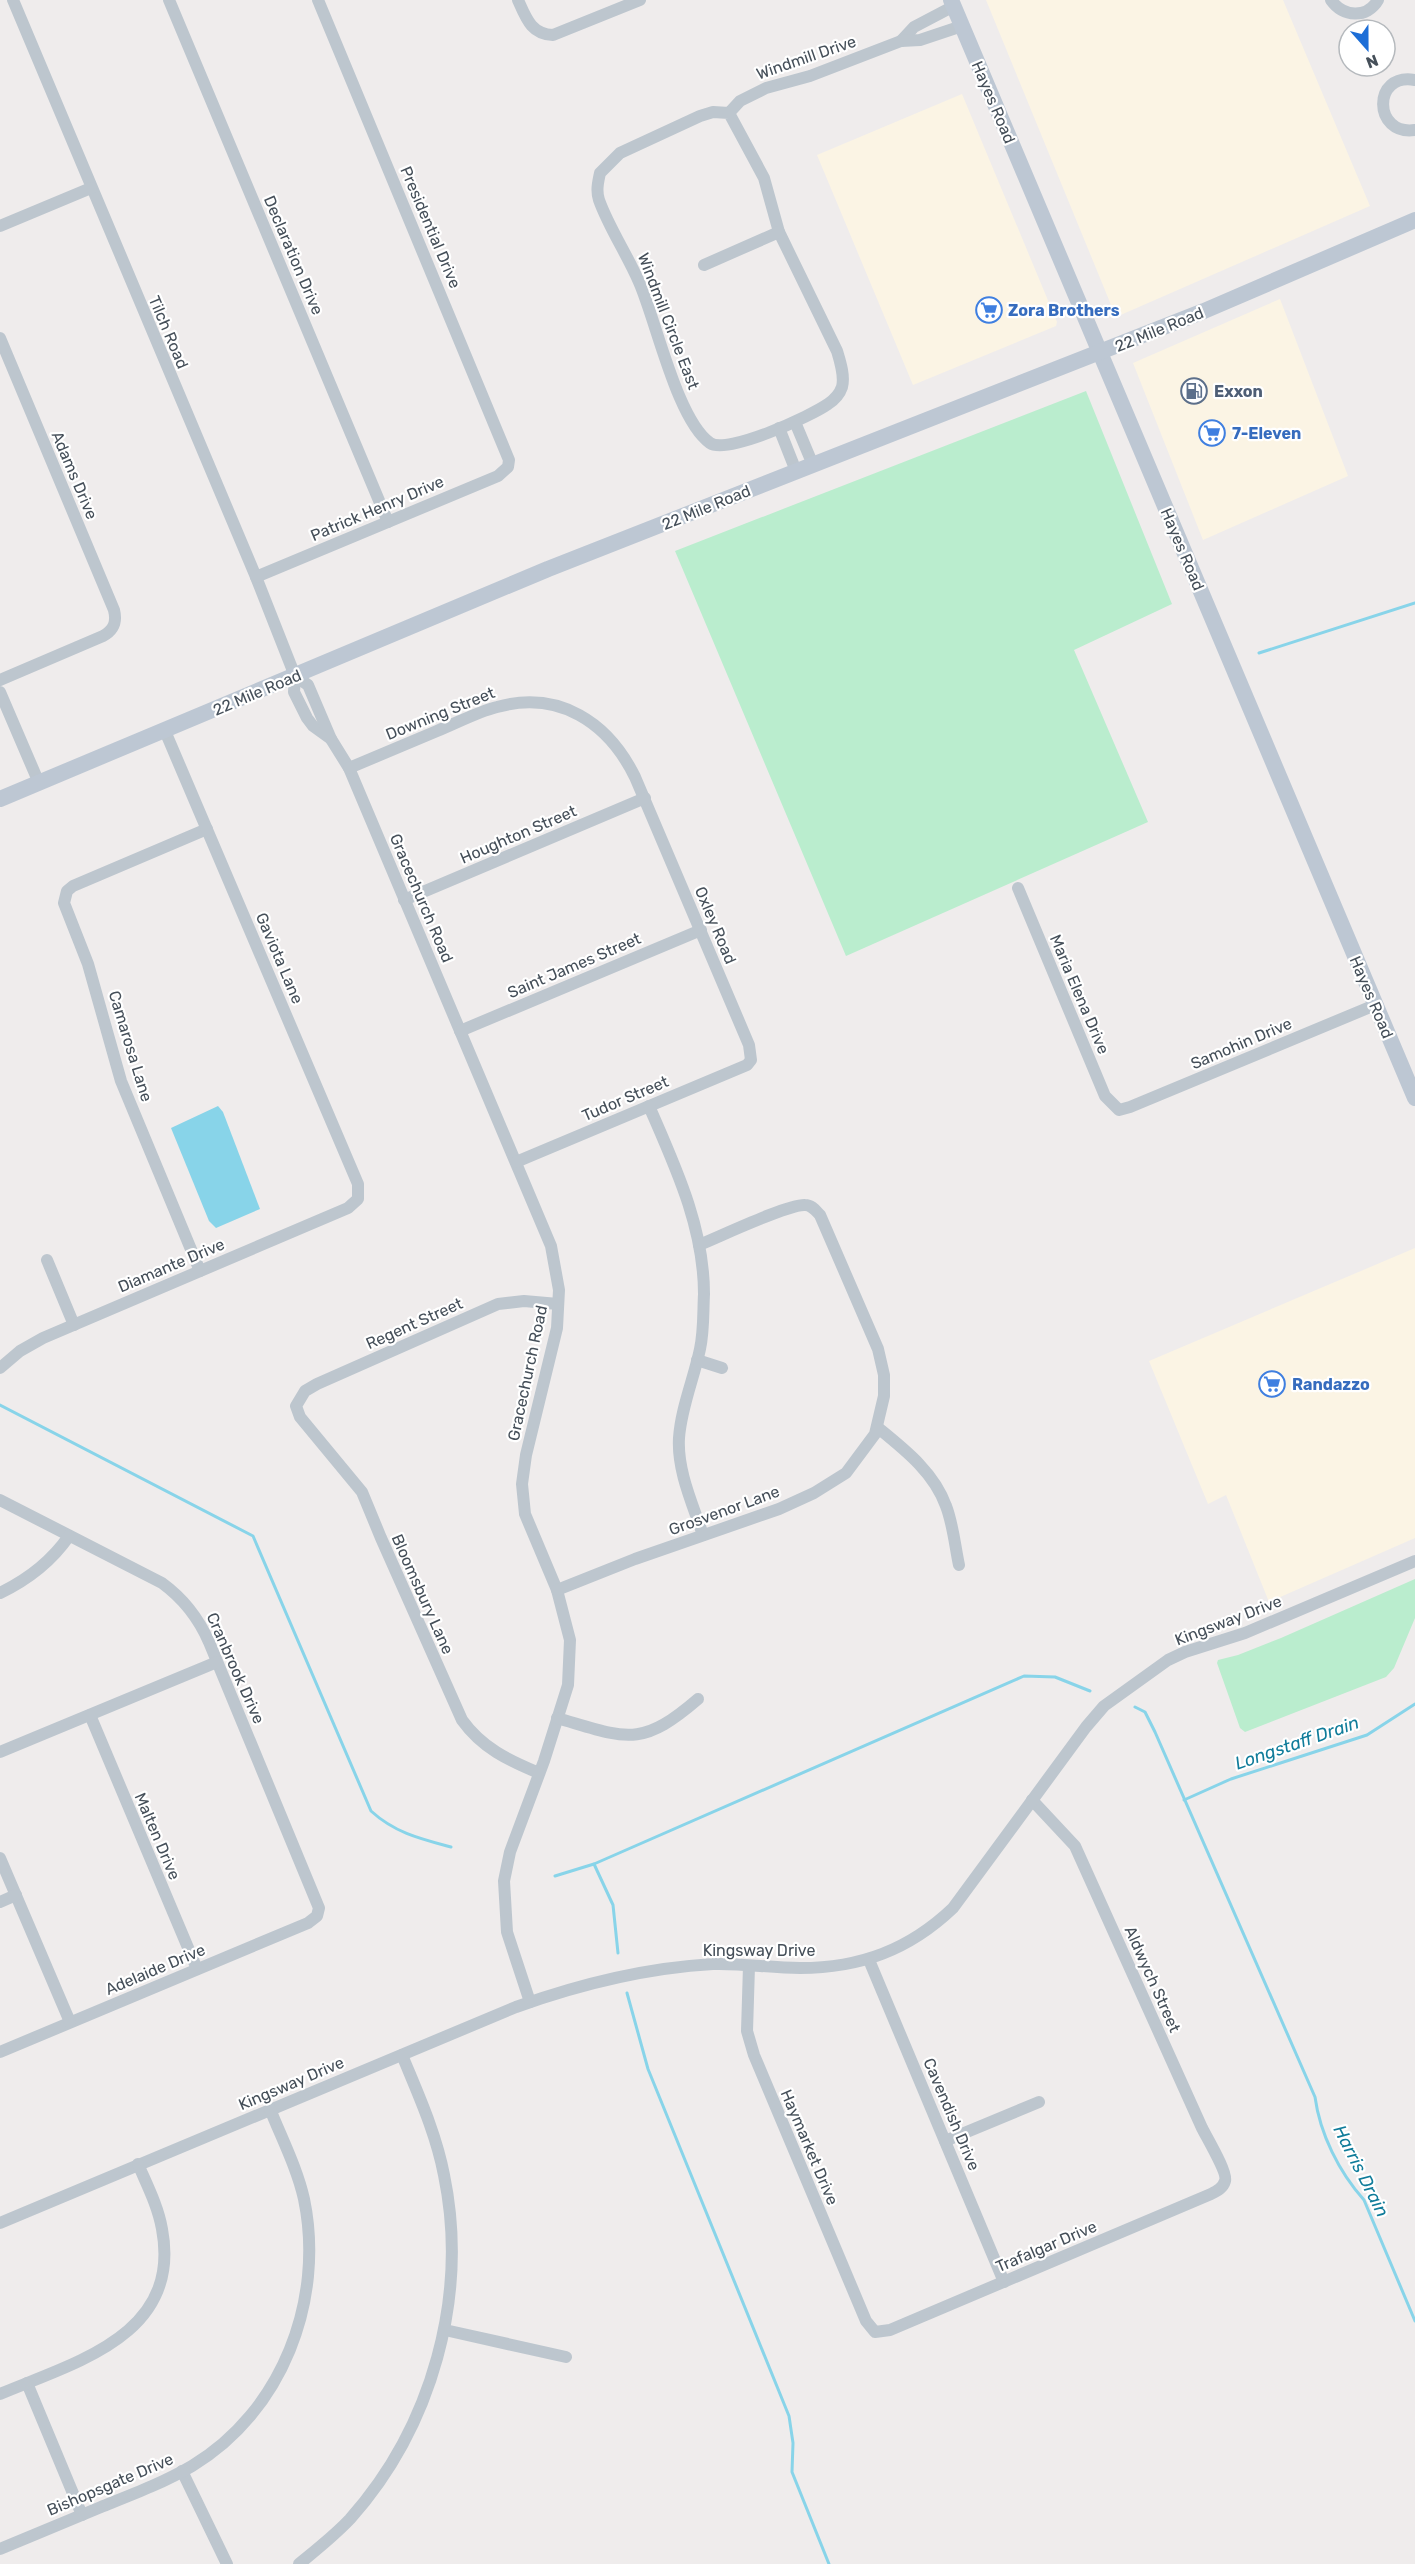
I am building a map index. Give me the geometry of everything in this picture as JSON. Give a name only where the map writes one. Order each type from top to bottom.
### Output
[{"type":"street","name":"Tilch Road","points":[[13,0],[256,577],[295,676]]},
{"type":"street","name":"Declaration Drive","points":[[169,0],[388,522]]},
{"type":"street","name":"Presidential Drive","points":[[318,0],[508,454],[508,467]]},
{"type":"street","points":[[518,0],[529,23],[544,35],[560,33],[640,0]]},
{"type":"street","points":[[1331,0],[1341,11],[1351,14],[1366,12],[1378,0]]},
{"type":"street","name":"Hayes Road","points":[[953,3],[1375,1005],[1409,1069],[1415,1098]]},
{"type":"street","name":"Windmill Drive","points":[[901,40],[914,27],[953,3]]},
{"type":"street","name":"Windmill Drive","points":[[729,113],[740,101],[752,93],[810,76],[901,40],[920,40],[962,26]]},
{"type":"street","points":[[1415,80],[1406,78],[1390,86],[1384,95],[1383,107],[1386,118],[1396,127],[1408,131],[1415,130]]},
{"type":"street","name":"Windmill Circle East","points":[[729,113],[713,112],[700,116],[620,153],[600,173],[598,198],[639,282],[667,364],[694,425],[710,443],[718,446],[729,445],[779,428]]},
{"type":"street","points":[[729,113],[764,178],[779,232],[837,351],[841,365],[843,385],[830,403],[779,428],[796,471]]},
{"type":"street","points":[[0,226],[91,188]]},
{"type":"street","name":"22 Mile Road","points":[[0,799],[548,569],[1100,353],[1279,280],[1415,220]]},
{"type":"street","points":[[704,265],[779,232]]},
{"type":"street","name":"Adams Drive","points":[[0,338],[114,610],[114,626],[103,636],[0,680]]},
{"type":"street","points":[[795,422],[813,465]]},
{"type":"street","name":"Patrick Henry Drive","points":[[256,577],[498,476],[508,467]]},
{"type":"street","name":"Gracechurch Road","points":[[295,676],[308,686],[331,739],[349,768],[551,1246],[559,1290],[556,1328],[526,1455],[522,1484],[525,1514],[557,1590],[570,1640],[568,1685],[510,1852],[504,1881],[507,1932],[530,2002]]},
{"type":"street","points":[[0,692],[39,783]]},
{"type":"street","name":"Downing Street","points":[[349,768],[491,709],[517,703],[543,703],[579,715],[606,733],[626,759],[645,798]]},
{"type":"street","name":"Gaviota Lane","points":[[165,731],[358,1184],[358,1199]]},
{"type":"street","name":"Houghton Street","points":[[404,900],[645,798]]},
{"type":"street","name":"Oxley Road","points":[[645,798],[749,1045],[751,1060],[747,1065]]},
{"type":"street","name":"Camarosa Lane","points":[[200,1271],[121,1081],[90,971],[66,909],[64,896],[73,886],[207,829]]},
{"type":"street","name":"Maria Elena Drive","points":[[1018,888],[1105,1096],[1119,1110]]},
{"type":"street","name":"Saint James Street","points":[[460,1031],[700,930]]},
{"type":"street","name":"Samohin Drive","points":[[1119,1110],[1375,1005]]},
{"type":"street","name":"Tudor Street","points":[[516,1162],[747,1065]]},
{"type":"street","points":[[649,1106],[685,1189],[699,1245],[704,1293],[703,1324],[679,1444],[682,1470],[704,1535]]},
{"type":"street","name":"Diamante Drive","points":[[0,1368],[31,1344],[348,1208],[358,1199]]},
{"type":"street","name":"Grosvenor Lane","points":[[557,1590],[635,1558],[779,1509],[824,1488],[852,1466],[875,1434],[884,1396],[884,1375],[878,1348],[820,1215],[812,1207],[804,1204],[699,1245]]},
{"type":"street","points":[[47,1260],[74,1325]]},
{"type":"street","name":"Regent Street","points":[[296,1406],[305,1391],[317,1384],[498,1304],[524,1301],[558,1304]]},
{"type":"street","points":[[697,1360],[722,1368]]},
{"type":"street","name":"Bloomsbury Lane","points":[[296,1406],[300,1417],[362,1492],[459,1714],[473,1734],[494,1751],[539,1773]]},
{"type":"street","points":[[877,1427],[919,1462],[932,1481],[946,1506],[959,1565]]},
{"type":"street","name":"Cranbrook Drive","points":[[0,1500],[150,1577],[175,1593],[198,1620],[317,1899],[318,1912]]},
{"type":"street","points":[[0,1593],[32,1575],[57,1553],[69,1536]]},
{"type":"street","name":"Kingsway Drive","points":[[0,2223],[530,2002],[582,1984],[633,1973],[714,1964],[835,1966],[869,1960],[896,1950],[918,1938],[953,1908],[1086,1727],[1104,1706],[1168,1660],[1185,1652],[1245,1633],[1415,1561]]},
{"type":"street","points":[[0,1752],[217,1662]]},
{"type":"street","points":[[557,1718],[609,1733],[633,1736],[659,1729],[698,1699]]},
{"type":"street","name":"Malten Drive","points":[[90,1715],[197,1969]]},
{"type":"street","name":"Aldwych Street","points":[[1032,1800],[1075,1846],[1202,2128],[1226,2172],[1226,2181]]},
{"type":"street","points":[[0,1858],[70,2022]]},
{"type":"street","points":[[0,1902],[16,1895]]},
{"type":"street","name":"Adelaide Drive","points":[[0,2052],[308,1923],[318,1912]]},
{"type":"street","name":"Cavendish Drive","points":[[869,1960],[1004,2282]]},
{"type":"street","name":"Haymarket Drive","points":[[748,1966],[747,2031],[754,2055],[866,2321],[875,2332]]},
{"type":"street","points":[[299,2564],[348,2520],[390,2467],[419,2411],[445,2330],[452,2260],[447,2193],[439,2152],[429,2121],[402,2055]]},
{"type":"street","points":[[945,2141],[1039,2102]]},
{"type":"street","name":"Bishopsgate Drive","points":[[0,2549],[182,2471],[230,2436],[265,2397],[291,2348],[303,2310],[309,2258],[305,2208],[297,2175],[270,2109]]},
{"type":"street","points":[[0,2394],[103,2350],[122,2337],[141,2318],[153,2300],[164,2274],[164,2245],[159,2216],[138,2164]]},
{"type":"street","name":"Trafalgar Drive","points":[[875,2332],[890,2330],[1211,2194],[1221,2189],[1226,2181]]},
{"type":"street","points":[[445,2330],[566,2357]]},
{"type":"street","points":[[27,2383],[82,2515]]},
{"type":"street","points":[[182,2471],[228,2564]]},
{"type":"shaded area","points":[[986,0],[1283,0],[1370,206],[1116,317]]},
{"type":"shaded area","points":[[962,94],[1057,322],[1056,326],[913,385],[817,155]]},
{"type":"shaded area","points":[[1280,299],[1348,476],[1203,540],[1133,363]]},
{"type":"shaded area","points":[[1415,1248],[1415,1538],[1269,1602],[1226,1495],[1208,1504],[1149,1361]]},
{"type":"green space","points":[[1086,391],[1172,604],[1074,650],[1148,822],[846,956],[675,551]]},
{"type":"green space","points":[[1415,1579],[1415,1618],[1394,1668],[1386,1677],[1245,1732],[1240,1728],[1217,1663],[1218,1660],[1238,1655],[1281,1638]]},
{"type":"water","points":[[218,1106],[223,1112],[260,1209],[216,1228],[209,1221],[171,1128]]},
{"type":"waterway","points":[[1259,653],[1415,603]]},
{"type":"waterway","points":[[0,1405],[253,1536],[371,1811],[399,1830],[451,1847]]},
{"type":"waterway","points":[[555,1876],[594,1864],[1024,1676],[1055,1677],[1090,1691]]},
{"type":"waterway","name":"Longstaff Drain","points":[[1184,1800],[1231,1779],[1367,1735],[1415,1704]]},
{"type":"waterway","name":"Harris Drain","points":[[1135,1707],[1145,1712],[1155,1732],[1315,2097],[1321,2125],[1332,2152],[1346,2177],[1364,2200],[1415,2321]]},
{"type":"waterway","points":[[594,1864],[613,1905],[618,1953]]},
{"type":"waterway","points":[[627,1993],[648,2069],[789,2416],[793,2443],[792,2472],[829,2564]]},
{"type":"place","name":"Zora Brothers","points":[[989,310]]},
{"type":"place","name":"Exxon","points":[[1194,391]]},
{"type":"place","name":"7-Eleven","points":[[1212,433]]},
{"type":"place","name":"Randazzo","points":[[1272,1384]]}]
